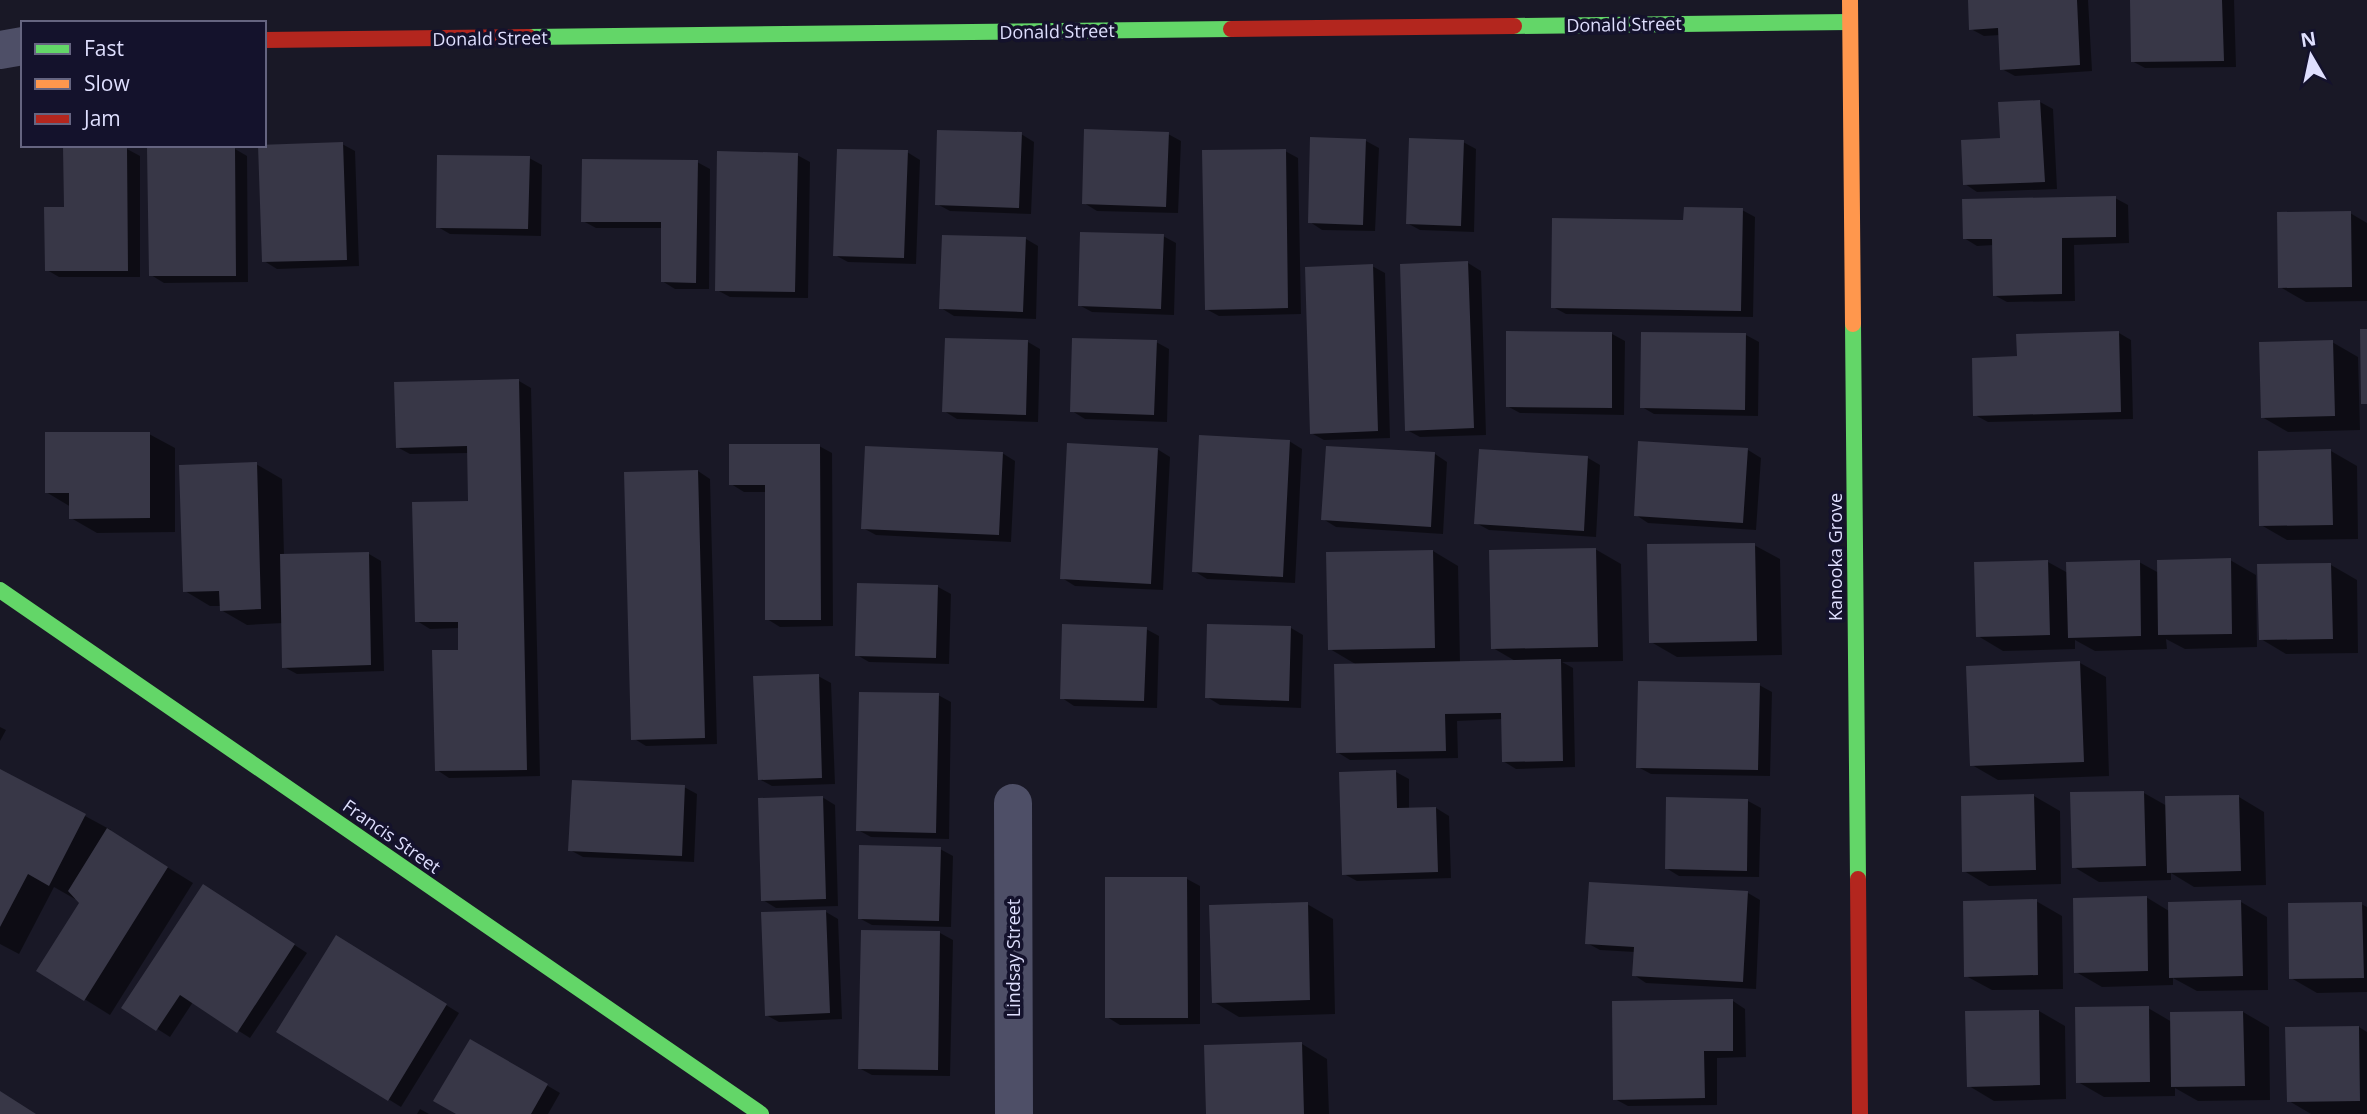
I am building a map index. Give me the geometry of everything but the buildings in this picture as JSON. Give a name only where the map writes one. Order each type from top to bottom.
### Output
[{"type":"street","name":"Kanooka Grove","points":[[1850,0],[1860,1114]]},
{"type":"street","name":"Donald Street","points":[[266,40],[1850,22]]},
{"type":"street","points":[[0,50],[21,46]]},
{"type":"street","name":"Francis Street","points":[[0,590],[761,1114]]},
{"type":"street","name":"Lindsay Street","points":[[1013,803],[1014,1114]]},
{"type":"traffic: fast","points":[[1514,26],[1850,22]]},
{"type":"traffic: fast","points":[[529,37],[1231,29]]},
{"type":"traffic: fast","points":[[1853,324],[1858,879]]},
{"type":"traffic: fast","points":[[0,590],[761,1114]]},
{"type":"traffic: slow","points":[[1850,0],[1853,324]]},
{"type":"traffic: jam","points":[[1231,29],[1514,26]]},
{"type":"traffic: jam","points":[[266,40],[529,37]]},
{"type":"traffic: jam","points":[[1858,879],[1860,1114]]}]
